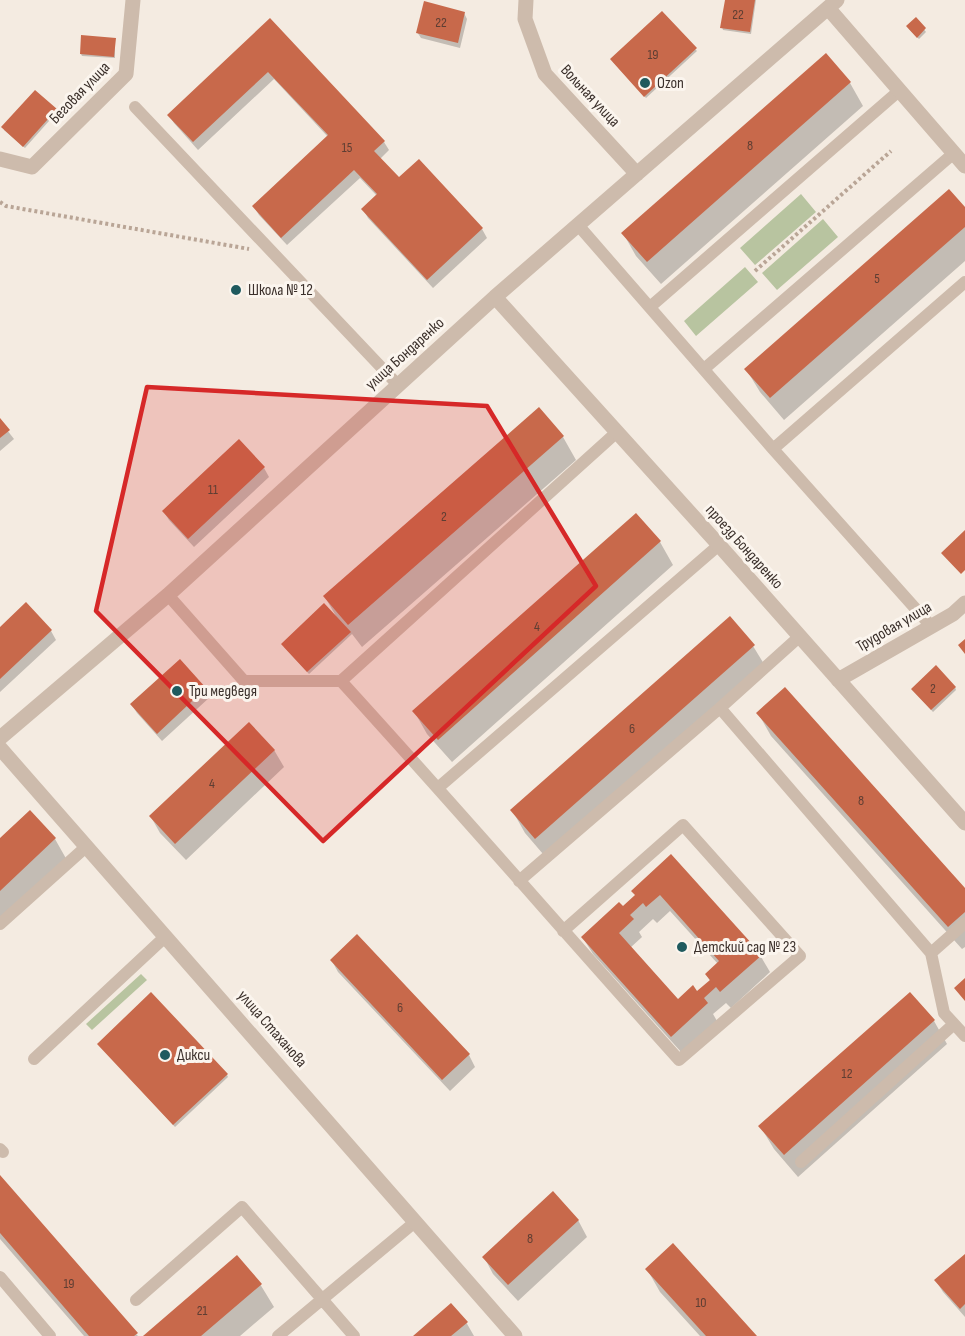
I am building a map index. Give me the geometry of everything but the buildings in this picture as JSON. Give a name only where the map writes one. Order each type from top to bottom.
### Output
[{"type":"street","name":"Беговая улица","points":[[0,159],[32,167],[126,74],[133,0]]},
{"type":"street","name":"Вольная улица","points":[[526,0],[525,19],[545,74],[637,174]]},
{"type":"street","name":"улица Бондаренко","points":[[0,738],[168,595],[495,297],[833,4]]},
{"type":"street","points":[[833,4],[900,90],[965,165]]},
{"type":"street","name":"проезд Бондаренко","points":[[495,297],[965,823]]},
{"type":"street","name":"Трудовая улица","points":[[838,680],[953,614],[965,603]]},
{"type":"street","name":"улица Стаханова","points":[[0,748],[514,1336]]},
{"type":"lane","points":[[650,307],[900,90]]},
{"type":"lane","points":[[135,107],[398,385]]},
{"type":"lane","points":[[704,369],[954,153]]},
{"type":"lane","points":[[578,225],[931,626]]},
{"type":"lane","points":[[773,449],[965,282]]},
{"type":"lane","points":[[168,595],[244,681],[341,681],[617,432]]},
{"type":"lane","points":[[439,788],[719,545]]},
{"type":"lane","points":[[519,881],[800,637]]},
{"type":"lane","points":[[341,681],[439,788],[563,931],[679,1060],[800,957],[683,825],[563,931]]},
{"type":"lane","points":[[720,708],[931,953],[944,1013],[965,1036]]},
{"type":"lane","points":[[0,924],[87,846]]},
{"type":"lane","points":[[931,953],[965,923]]},
{"type":"lane","points":[[34,1059],[166,936]]},
{"type":"lane","points":[[801,1162],[954,1024]]},
{"type":"lane","points":[[136,1300],[242,1207],[354,1336]]},
{"type":"lane","points":[[278,1336],[415,1222]]},
{"type":"lane","points":[[0,1277],[50,1336]]},
{"type":"path","points":[[755,271],[891,151]]},
{"type":"path","points":[[0,202],[6,206],[274,254]]},
{"type":"highlighted area","points":[[147,387],[487,406],[596,586],[323,841],[96,611]]},
{"type":"green space","points":[[801,194],[816,212],[755,265],[740,248]]},
{"type":"green space","points":[[823,219],[838,237],[777,290],[762,273]]},
{"type":"green space","points":[[745,267],[758,282],[696,336],[684,321]]},
{"type":"green space","points":[[141,974],[147,980],[92,1030],[86,1024]]},
{"type":"place","name":"Ozon","points":[[645,83]]},
{"type":"place","name":"Школа № 12","points":[[236,290]]},
{"type":"place","name":"Три медведя","points":[[177,691]]},
{"type":"place","name":"Детский сад № 23","points":[[682,947]]},
{"type":"place","name":"Дикси","points":[[165,1055]]}]
